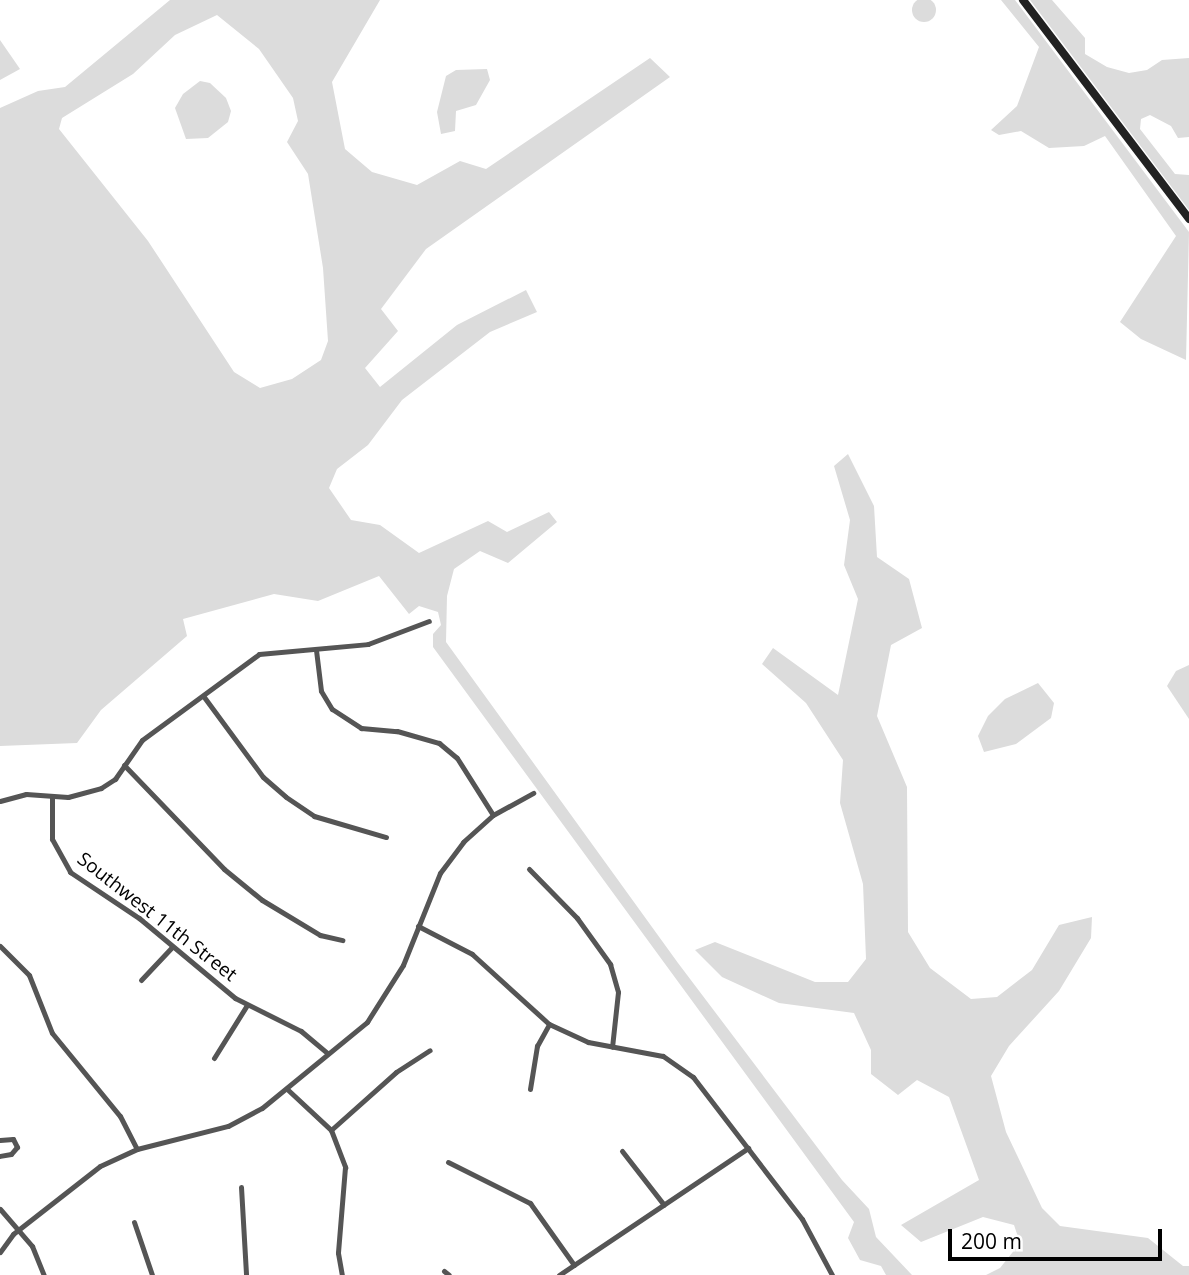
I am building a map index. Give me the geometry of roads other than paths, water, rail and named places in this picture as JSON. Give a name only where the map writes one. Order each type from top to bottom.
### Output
[{"type":"main road","points":[[1023,0],[1189,219]]},
{"type":"street","points":[[0,801],[26,794],[68,797],[101,788],[124,765],[142,740],[204,698],[259,654],[369,645],[429,621]]},
{"type":"street","points":[[316,650],[321,691],[331,709],[361,729],[397,731],[439,743],[457,758],[493,816]]},
{"type":"street","points":[[204,698],[263,776],[286,797],[314,816],[386,837]]},
{"type":"street","points":[[124,765],[224,869],[262,900],[320,935],[342,940]]},
{"type":"street","points":[[0,1252],[18,1230],[100,1166],[137,1149],[228,1126],[287,1088],[367,1022],[403,965],[440,873],[463,842],[493,816],[533,793]]},
{"type":"street","name":"Southwest 11th Street","points":[[52,796],[52,839],[63,862],[139,918],[171,948],[247,1006],[301,1031],[327,1053]]},
{"type":"street","points":[[529,869],[577,918],[610,964],[618,992],[612,1047]]},
{"type":"street","points":[[418,926],[472,954],[549,1024],[612,1047],[647,1051],[680,1066],[706,1091],[775,1183],[815,1238],[832,1275]]},
{"type":"street","points":[[0,946],[29,975],[52,1033],[120,1116],[137,1149]]},
{"type":"street","points":[[141,980],[171,948]]},
{"type":"street","points":[[214,1058],[247,1006]]},
{"type":"street","points":[[530,1089],[537,1046],[549,1024]]},
{"type":"street","points":[[331,1130],[396,1072],[430,1050]]},
{"type":"street","points":[[287,1088],[331,1130],[345,1167],[338,1253],[342,1275]]},
{"type":"street","points":[[0,1140],[13,1139],[17,1147],[11,1154],[0,1156]]},
{"type":"street","points":[[559,1275],[748,1148]]},
{"type":"street","points":[[622,1151],[664,1205]]},
{"type":"street","points":[[448,1162],[530,1203],[574,1265]]},
{"type":"street","points":[[241,1187],[246,1275]]},
{"type":"street","points":[[0,1209],[32,1246],[44,1275]]},
{"type":"street","points":[[134,1222],[152,1275]]}]
